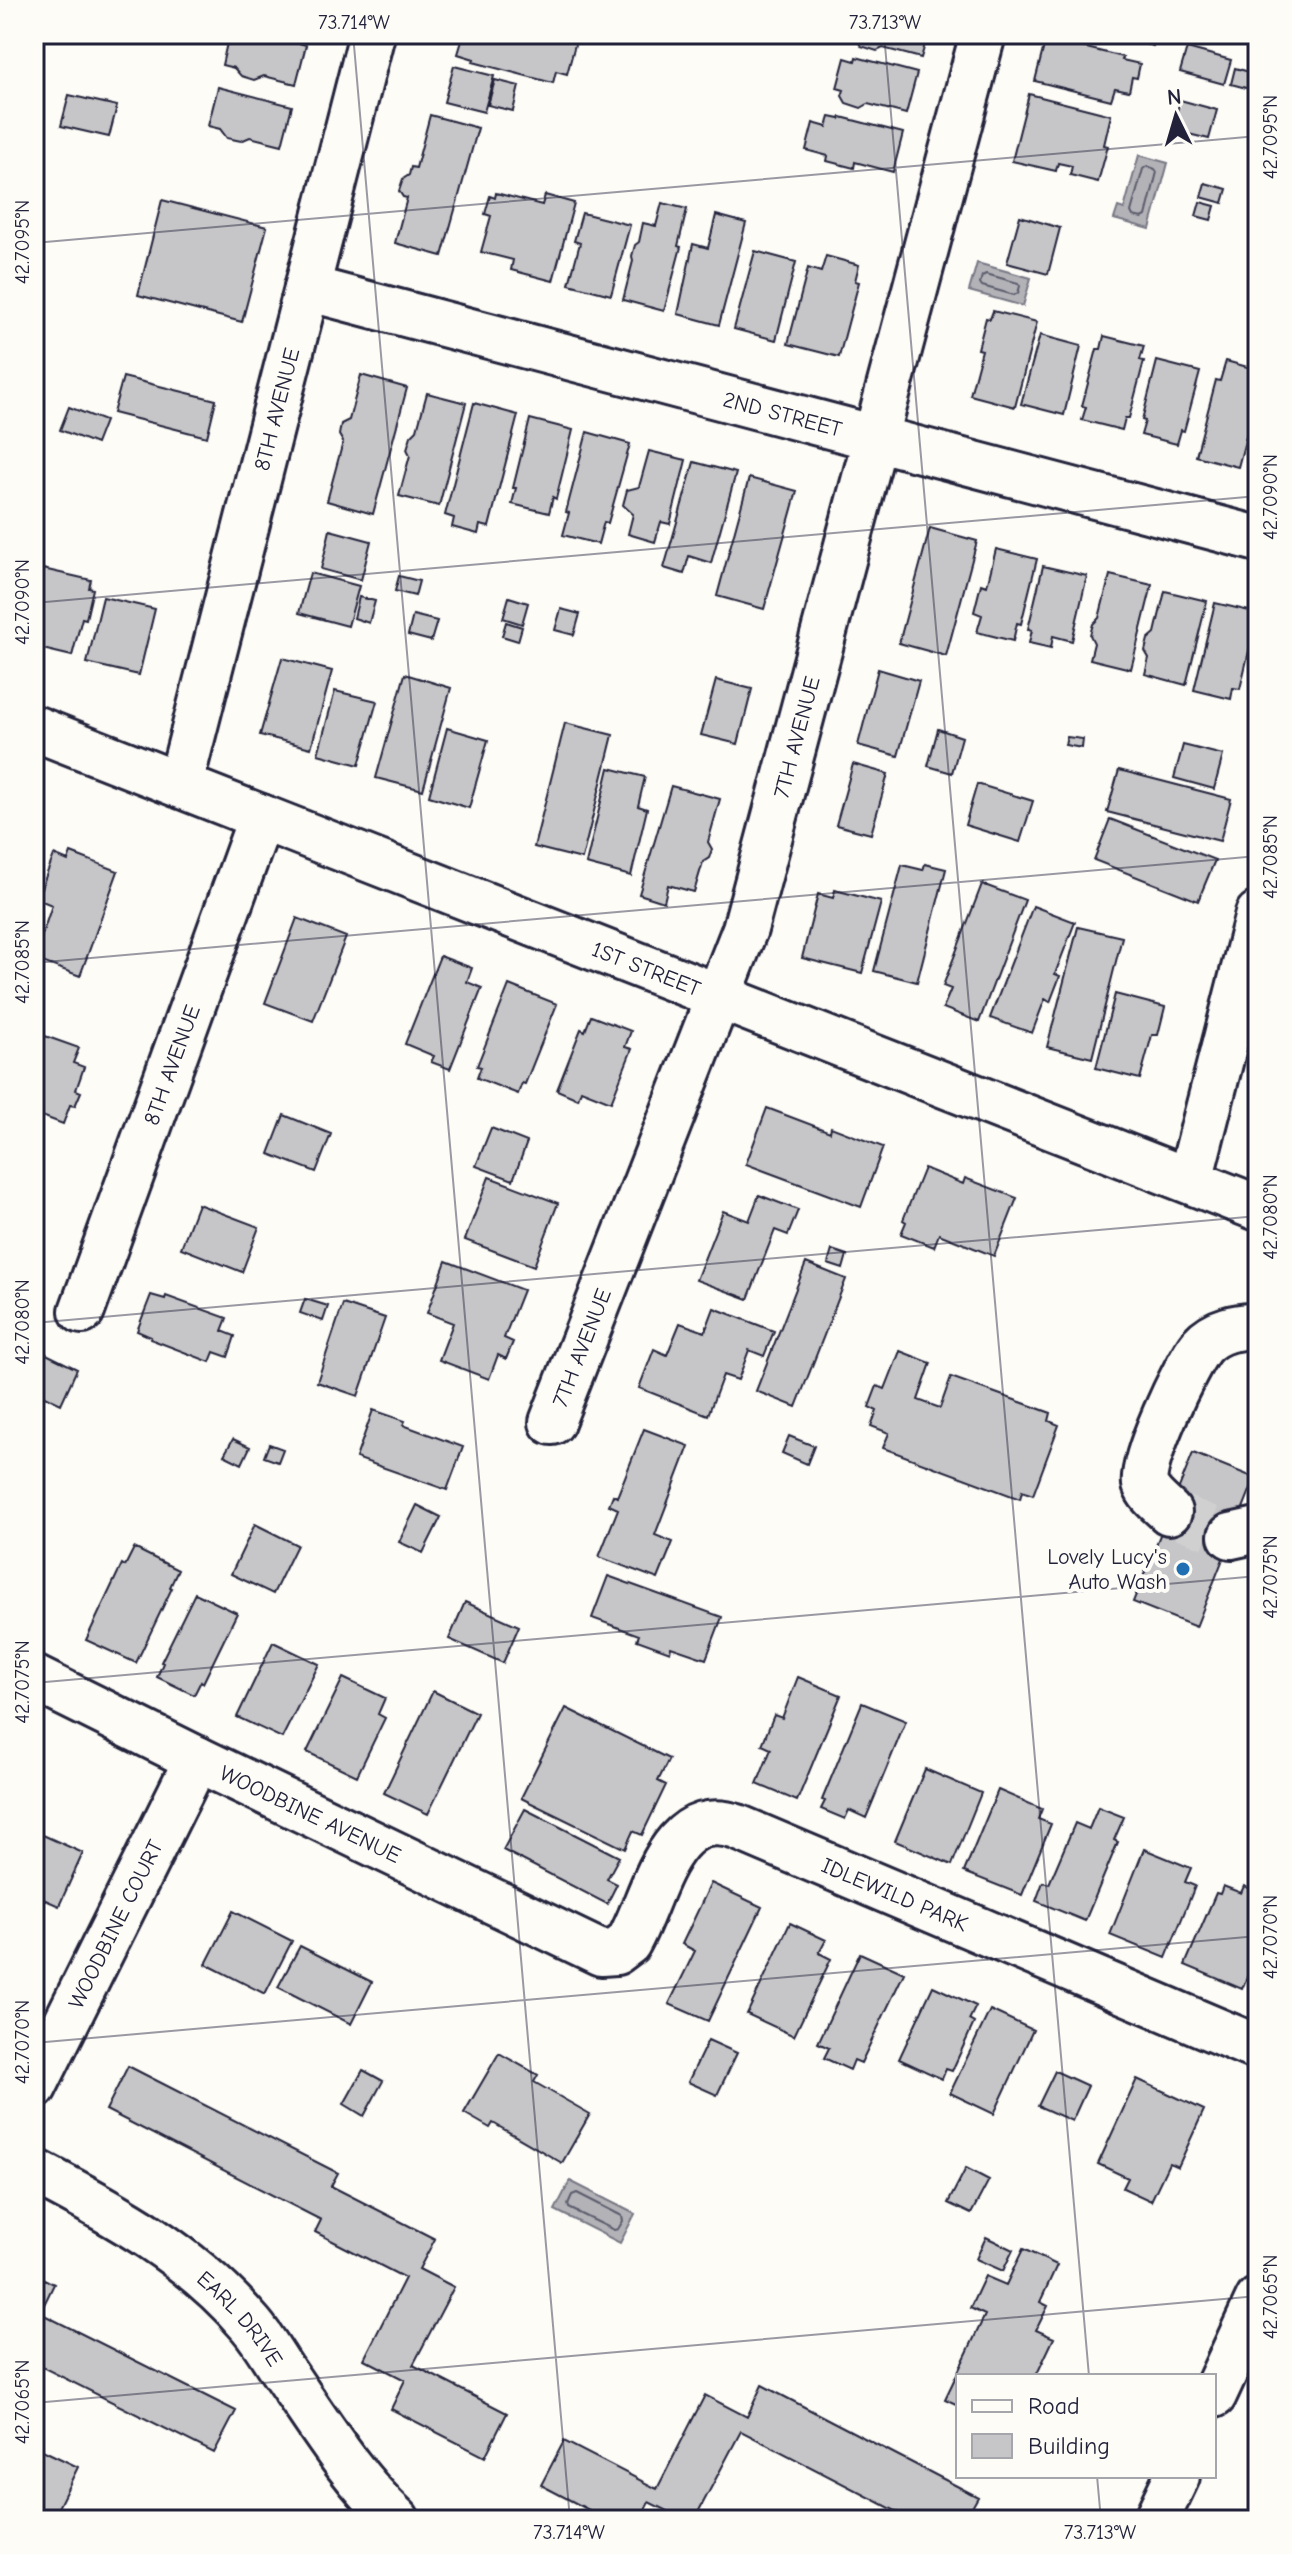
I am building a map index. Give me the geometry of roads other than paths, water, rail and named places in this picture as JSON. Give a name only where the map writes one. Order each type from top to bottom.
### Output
[{"type":"street","name":"8TH AVENUE","points":[[180,785],[372,34]]},
{"type":"street","name":"7TH AVENUE","points":[[552,1422],[745,929],[983,34]]},
{"type":"street","name":"2ND STREET","points":[[307,288],[1258,539]]},
{"type":"street","name":"1ST STREET","points":[[34,728],[1258,1208]]},
{"type":"street","name":"8TH AVENUE","points":[[82,1311],[261,817]]},
{"type":"street","points":[[1190,1180],[1258,914]]},
{"type":"street","points":[[1169,1512],[1149,1492],[1144,1481],[1173,1396],[1201,1346],[1216,1334],[1234,1327],[1258,1325]]},
{"type":"street","name":"WOODBINE AVENUE","points":[[34,1678],[589,1948]]},
{"type":"street","name":"WOODBINE COURT","points":[[34,2087],[197,1759]]},
{"type":"street","name":"IDLEWILD PARK","points":[[589,1948],[606,1953],[625,1947],[679,1838],[702,1825],[729,1824],[1258,2048]]},
{"type":"street","name":"EARL DRIVE","points":[[34,2171],[150,2235],[222,2293],[253,2328],[355,2474],[397,2520]]},
{"type":"street","points":[[1216,2391],[1258,2300]]},
{"type":"street","points":[[1156,2520],[1176,2478]]},
{"type":"water","points":[[1139,155],[1168,163],[1150,229],[1114,219],[1118,207],[1124,209]]},
{"type":"water","points":[[977,263],[1031,278],[1023,306],[969,291]]},
{"type":"water","points":[[570,2181],[635,2214],[620,2243],[555,2210]]},
{"type":"tunnel","points":[[1169,1512],[1231,1536]]},
{"type":"place","name":"Lovely Lucy's Auto Wash","points":[[1183,1569]]}]
